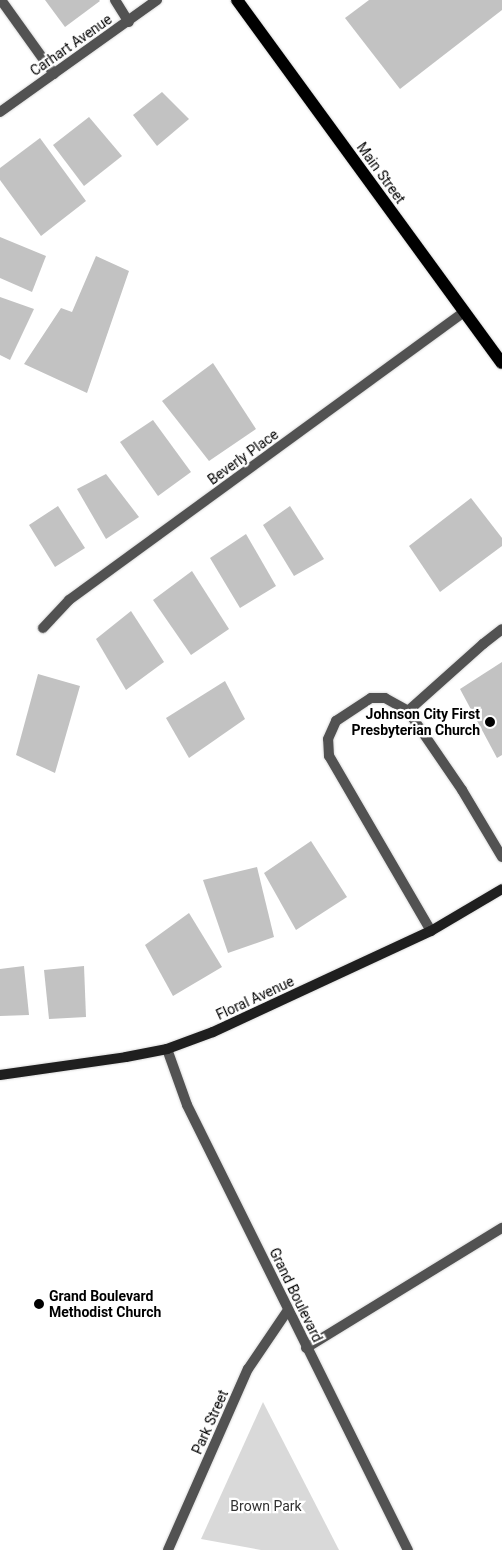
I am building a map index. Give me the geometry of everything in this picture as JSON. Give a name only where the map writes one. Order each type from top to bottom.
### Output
[{"type":"main road","name":"Main Street","points":[[237,0],[464,312],[500,357]]},
{"type":"street","points":[[0,0],[54,74]]},
{"type":"street","points":[[115,0],[129,22]]},
{"type":"street","name":"Carhart Avenue","points":[[0,112],[129,22],[157,0]]},
{"type":"street","name":"Beverly Place","points":[[43,628],[69,600],[464,312]]},
{"type":"street","points":[[408,710],[483,644],[502,630]]},
{"type":"street","points":[[430,931],[329,756],[328,739],[336,721],[371,698],[385,698],[408,710],[462,790],[502,857]]},
{"type":"street","name":"Floral Avenue","points":[[0,1075],[126,1057],[167,1049],[213,1032],[430,931],[502,889]]},
{"type":"street","name":"Grand Boulevard","points":[[167,1049],[187,1105],[306,1348],[408,1550]]},
{"type":"street","points":[[306,1348],[502,1228]]},
{"type":"street","name":"Park Street","points":[[168,1550],[248,1369],[288,1310]]},
{"type":"green space","name":"Brown Park","points":[[263,1402],[339,1550],[261,1550],[201,1539]]},
{"type":"building","points":[[45,0],[99,0],[100,1],[65,27]]},
{"type":"building","points":[[369,0],[502,0],[502,10],[400,89],[345,18]]},
{"type":"building","points":[[162,92],[189,119],[157,146],[133,115]]},
{"type":"building","points":[[89,117],[122,156],[84,186],[53,145]]},
{"type":"building","points":[[40,138],[86,201],[41,236],[0,180],[0,168]]},
{"type":"building","points":[[0,237],[46,256],[32,292],[0,278]]},
{"type":"building","points":[[96,256],[129,271],[87,393],[24,364],[61,308],[72,312]]},
{"type":"building","points":[[0,297],[34,309],[10,360],[0,355]]},
{"type":"building","points":[[213,363],[256,429],[209,461],[162,401]]},
{"type":"building","points":[[153,420],[191,472],[158,496],[120,442]]},
{"type":"building","points":[[106,474],[139,517],[106,539],[77,489]]},
{"type":"building","points":[[471,498],[502,538],[502,546],[440,592],[409,546]]},
{"type":"building","points":[[58,506],[85,548],[55,567],[29,525]]},
{"type":"building","points":[[290,506],[324,559],[294,576],[263,525]]},
{"type":"building","points":[[246,534],[276,586],[240,608],[210,558]]},
{"type":"building","points":[[192,571],[229,629],[191,655],[153,600]]},
{"type":"building","points":[[131,611],[164,662],[126,690],[96,639]]},
{"type":"building","name":"Johnson City First Presbyterian Church","points":[[502,662],[502,755],[497,758],[460,689]]},
{"type":"building","points":[[38,674],[80,686],[55,773],[16,755]]},
{"type":"building","points":[[225,681],[245,719],[189,758],[166,718]]},
{"type":"building","points":[[311,841],[347,897],[296,930],[264,873]]},
{"type":"building","points":[[257,867],[274,937],[228,953],[203,880]]},
{"type":"building","points":[[189,913],[222,967],[173,996],[145,945]]},
{"type":"building","points":[[24,966],[29,1015],[0,1016],[0,969]]},
{"type":"building","points":[[84,966],[86,1017],[49,1019],[44,970]]},
{"type":"place","name":"Johnson City First Presbyterian Church","points":[[490,722]]},
{"type":"place","name":"Grand Boulevard Methodist Church","points":[[39,1304]]}]
